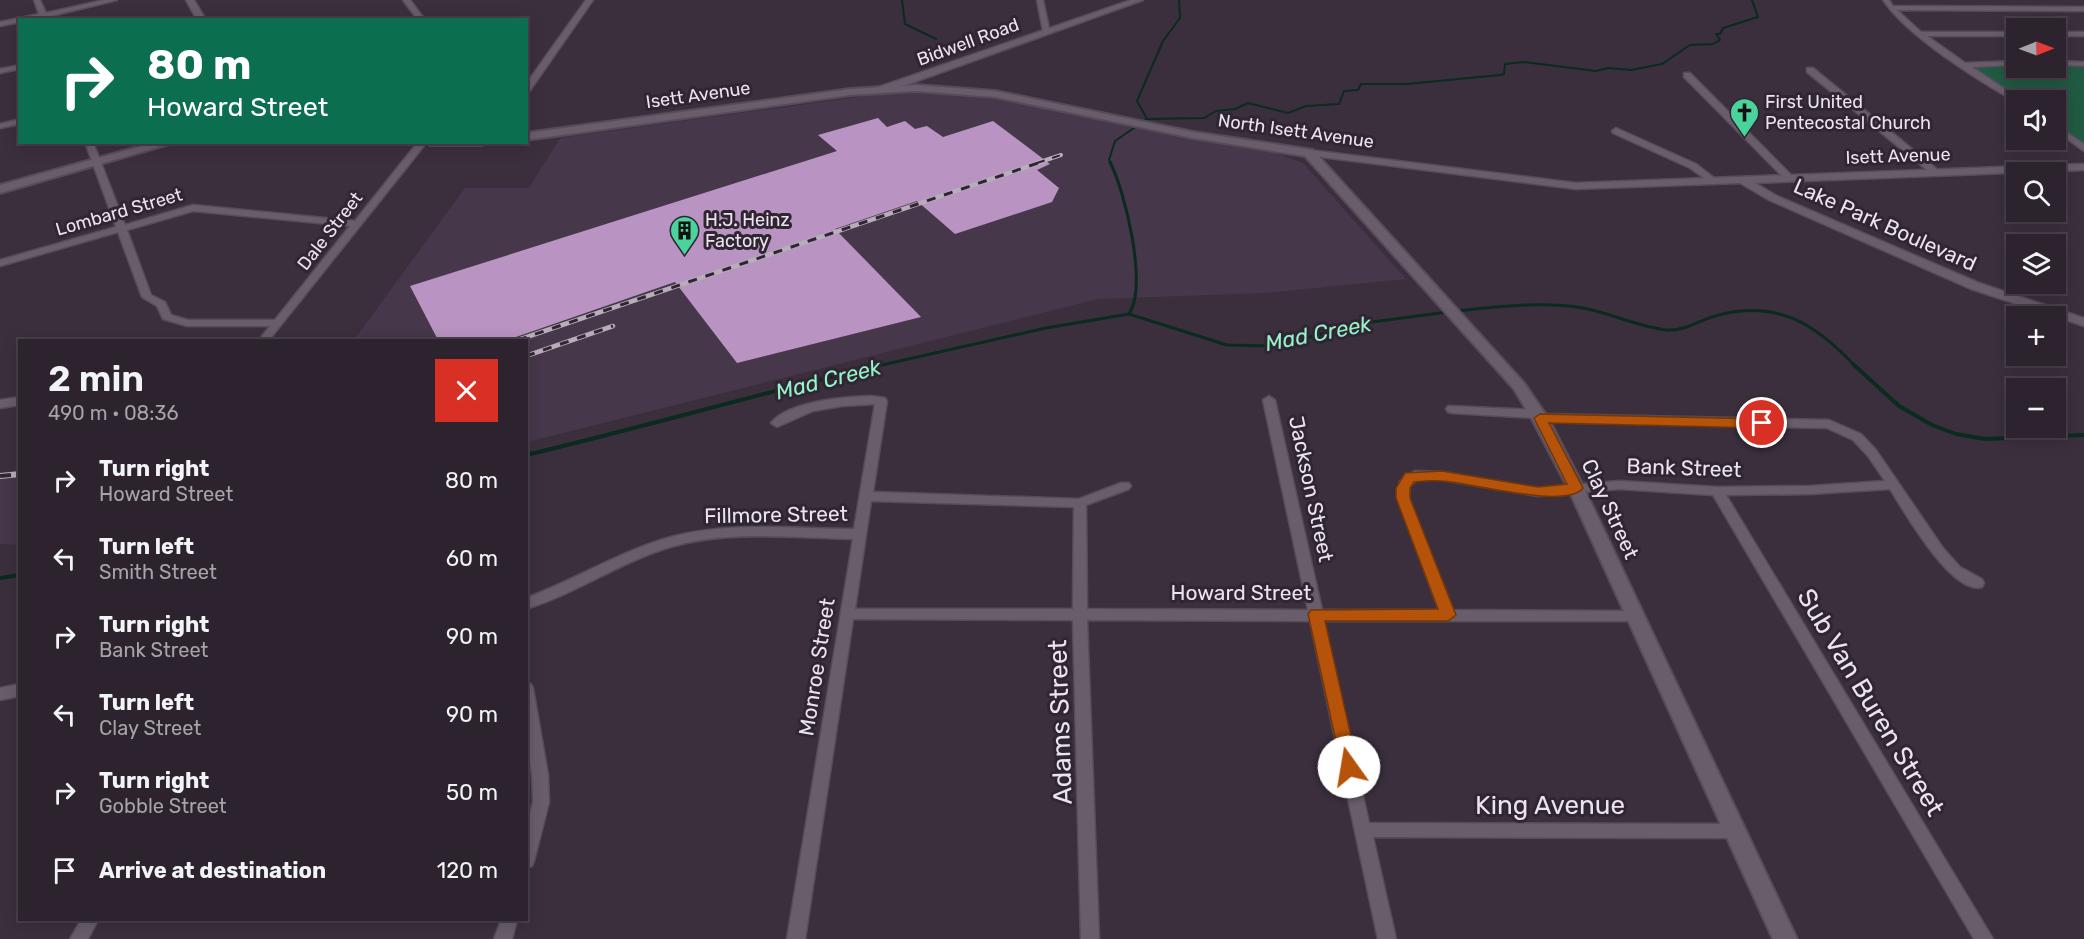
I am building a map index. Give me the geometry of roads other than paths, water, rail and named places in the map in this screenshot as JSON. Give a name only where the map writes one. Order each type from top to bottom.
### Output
[{"type":"main road","name":"North Isett Avenue","points":[[875,90],[916,88],[990,93],[1192,135],[1309,153]]},
{"type":"main road","name":"Isett Avenue","points":[[528,137],[875,90]]},
{"type":"main road","points":[[0,189],[164,144]]},
{"type":"main road","name":"Clay Street","points":[[1309,153],[1519,386],[1539,416],[1576,488],[1785,939]]},
{"type":"street","points":[[38,0],[44,17],[114,0]]},
{"type":"street","points":[[190,0],[201,18]]},
{"type":"street","points":[[406,0],[420,18]]},
{"type":"street","points":[[528,87],[590,0]]},
{"type":"street","points":[[1040,0],[1047,31]]},
{"type":"street","name":"Bidwell Road","points":[[875,90],[903,83],[1139,0]]},
{"type":"street","points":[[1886,0],[1890,8],[1921,34],[2006,92]]},
{"type":"street","points":[[1890,8],[2084,9]]},
{"type":"street","points":[[0,24],[18,21]]},
{"type":"street","points":[[1921,34],[2006,34]]},
{"type":"street","points":[[2066,34],[2084,34]]},
{"type":"street","points":[[1964,65],[2006,63]]},
{"type":"street","points":[[2066,63],[2084,63]]},
{"type":"street","points":[[0,71],[18,67]]},
{"type":"street","points":[[1810,70],[1936,173]]},
{"type":"street","points":[[1687,75],[1747,138],[1790,178]]},
{"type":"street","points":[[0,126],[18,122]]},
{"type":"street","points":[[1616,131],[1693,166],[1714,181]]},
{"type":"street","points":[[2066,134],[2084,148]]},
{"type":"street","points":[[90,144],[147,297],[161,304],[171,321],[278,323]]},
{"type":"street","name":"Dale Street","points":[[265,339],[421,144]]},
{"type":"street","name":"North Isett Avenue","points":[[1309,153],[1564,185],[1714,181]]},
{"type":"street","name":"Isett Avenue","points":[[1714,181],[2084,167]]},
{"type":"street","name":"Lake Park Boulevard","points":[[1742,180],[1773,198],[1975,286],[2084,322]]},
{"type":"street","name":"Lombard Street","points":[[0,263],[201,207],[357,224]]},
{"type":"street","name":"Jackson Street","points":[[1269,400],[1387,939]]},
{"type":"street","name":"Monroe Street","points":[[777,423],[789,416],[846,401],[880,401],[796,939]]},
{"type":"street","points":[[0,404],[18,402]]},
{"type":"street","points":[[1452,409],[1539,416],[1829,424],[1847,430],[1864,443],[1948,563],[1977,583]]},
{"type":"street","name":"Bank Street","points":[[1448,615],[1403,498],[1403,488],[1407,480],[1415,475],[1538,492],[1619,485],[1717,491],[1810,490],[1892,485]]},
{"type":"street","name":"Fillmore Street","points":[[865,496],[1080,503],[1125,486]]},
{"type":"street","name":"Sub Van Buren Street","points":[[1717,491],[1984,939]]},
{"type":"street","name":"Adams Street","points":[[1080,503],[1090,939]]},
{"type":"street","name":"Fillmore Street","points":[[528,603],[652,549],[690,537],[718,534],[859,534]]},
{"type":"street","name":"Howard Street","points":[[847,614],[1635,616]]},
{"type":"street","points":[[0,694],[18,690]]},
{"type":"street","points":[[528,700],[540,775],[541,802],[530,839]]},
{"type":"street","name":"King Avenue","points":[[1364,830],[1736,831]]},
{"type":"street","points":[[79,939],[89,921]]},
{"type":"street","points":[[502,939],[509,921]]},
{"type":"waterway","points":[[902,0],[905,24],[936,39]]},
{"type":"waterway","points":[[1147,119],[1137,101],[1163,41],[1180,18],[1179,0]]},
{"type":"waterway","points":[[1147,119],[1204,118],[1216,111],[1235,109],[1248,103],[1288,113],[1306,106],[1339,104],[1344,91],[1358,90],[1361,84],[1407,84],[1500,75],[1504,74],[1505,64],[1524,62],[1596,71],[1608,68],[1631,70],[1662,64],[1690,45],[1713,44],[1720,40],[1716,34],[1720,34],[1723,28],[1758,17],[1752,0]]},
{"type":"waterway","points":[[1111,163],[1109,160],[1115,141],[1147,119]]},
{"type":"waterway","points":[[1110,162],[1128,215],[1135,261],[1134,300],[1129,314]]},
{"type":"waterway","name":"Mad Creek","points":[[1455,311],[1519,305],[1567,306],[1593,310],[1667,330],[1680,329],[1715,316],[1737,312],[1776,313],[1810,327],[1841,351],[1855,366]]},
{"type":"waterway","name":"Mad Creek","points":[[1129,314],[1227,345],[1277,346],[1357,324],[1447,312]]},
{"type":"waterway","name":"Mad Creek","points":[[873,367],[1046,328],[1129,314]]},
{"type":"waterway","name":"Mad Creek","points":[[528,454],[880,365]]},
{"type":"waterway","name":"Mad Creek","points":[[1855,366],[1899,406],[1932,425],[1956,434],[1985,439],[2084,435]]},
{"type":"waterway","name":"Mad Creek","points":[[0,578],[18,575]]},
{"type":"railway","points":[[1037,163],[1061,155]]},
{"type":"railway","points":[[521,339],[1041,162]]},
{"type":"railway","points":[[528,355],[613,326]]},
{"type":"railway","points":[[0,476],[18,474]]},
{"type":"place","name":"First United Pentecostal Church","points":[[1744,138]]},
{"type":"place","name":"H.J. Heinz Factory","points":[[684,256]]}]
